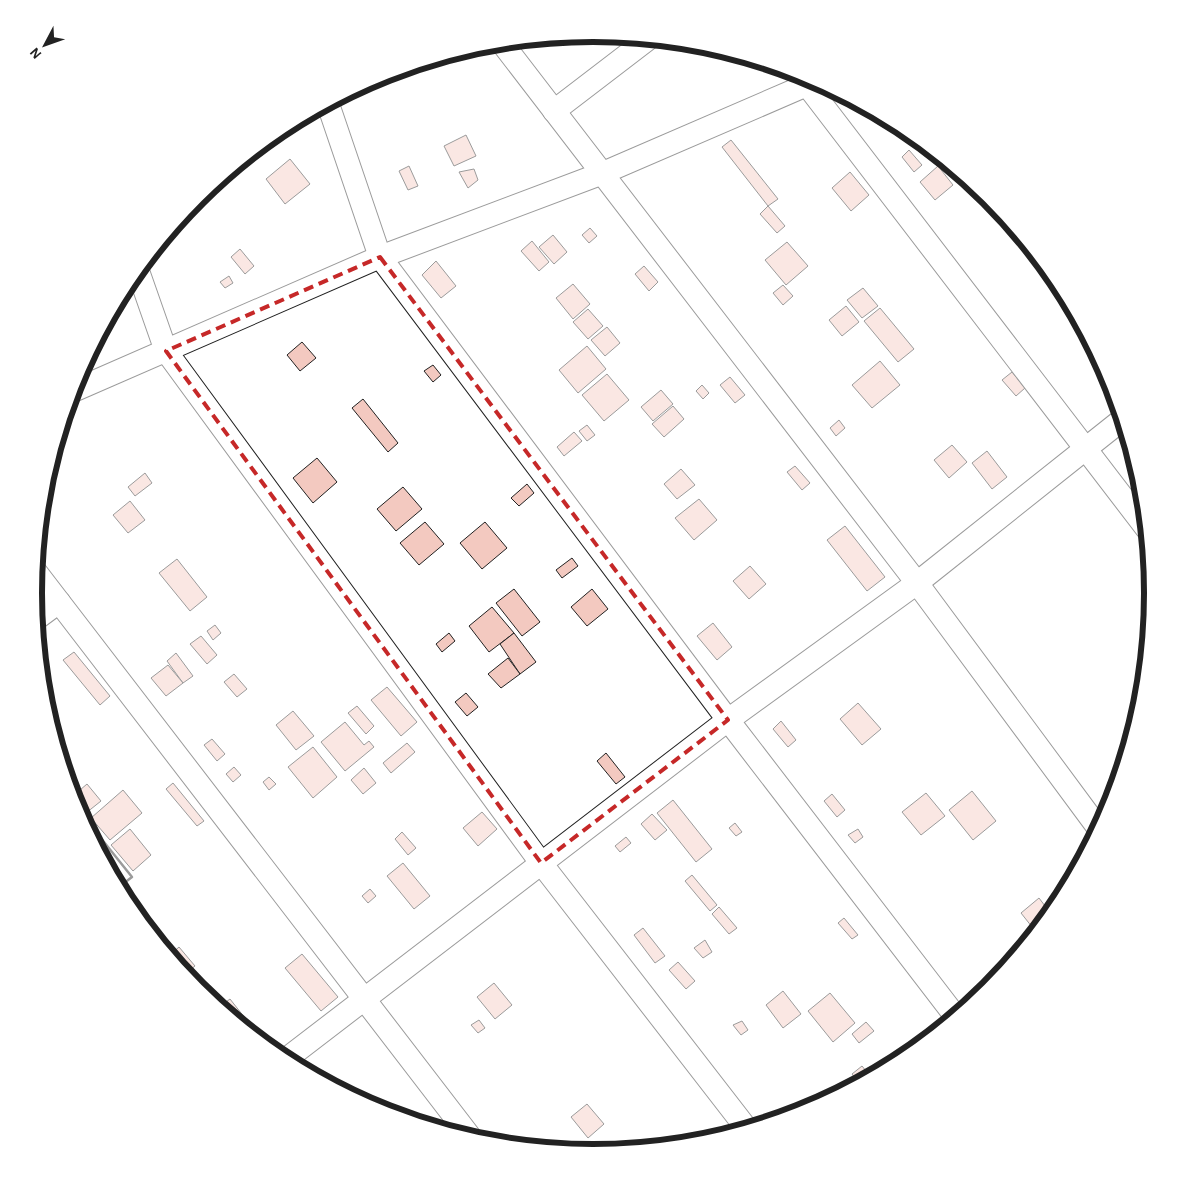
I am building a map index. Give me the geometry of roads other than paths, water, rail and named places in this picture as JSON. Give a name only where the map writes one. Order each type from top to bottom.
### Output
[{"type":"street","points":[[554,111],[640,45]]},
{"type":"street","points":[[507,50],[917,583],[1094,823]]},
{"type":"street","points":[[83,387],[380,257],[603,173],[807,85]]},
{"type":"street","points":[[817,90],[1140,519]]},
{"type":"street","points":[[330,110],[380,257],[728,720],[953,1012]]},
{"type":"street","points":[[141,279],[166,352],[542,863],[744,1124]]},
{"type":"street","points":[[292,1055],[728,720],[917,583],[1118,424]]},
{"type":"street","points":[[43,581],[464,1129]]},
{"type":"street","points":[[43,614],[59,602]]}]
